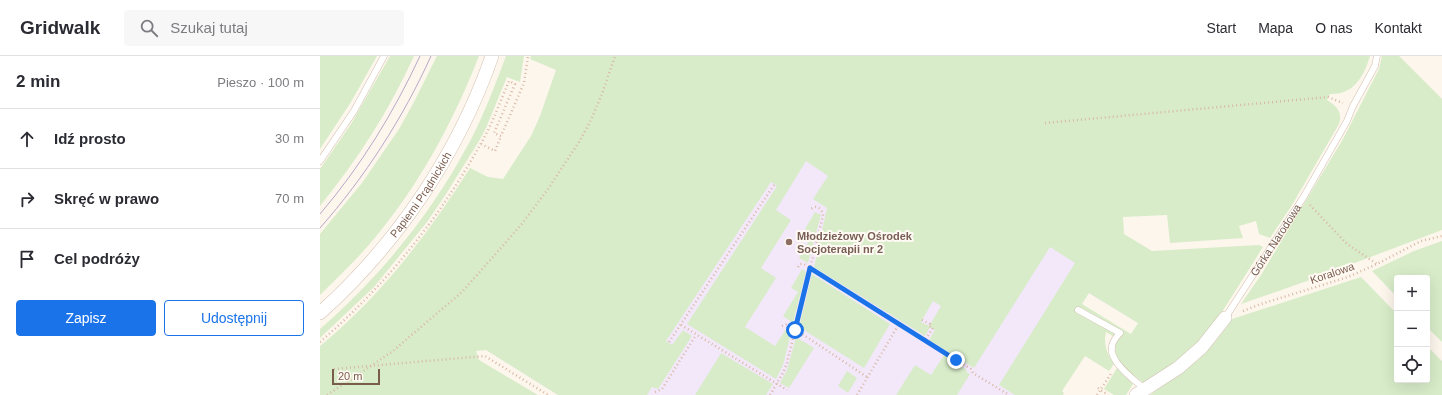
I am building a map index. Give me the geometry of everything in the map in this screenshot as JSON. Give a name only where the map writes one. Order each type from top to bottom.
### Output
[{"type":"street","name":"Papierni Prądnickich","points":[[320,313],[376,256],[393,236],[423,194],[448,154],[470,111],[492,56]]},
{"type":"street","name":"Górka Narodowa","points":[[1141,392],[1178,368],[1202,347],[1225,318]]},
{"type":"lane","points":[[320,161],[354,111],[384,56]]},
{"type":"lane","name":"Górka Narodowa","points":[[1225,318],[1302,198],[1347,121],[1353,106],[1375,66],[1377,56]]},
{"type":"lane","points":[[1078,310],[1120,332],[1112,344],[1113,354],[1117,362],[1141,392]]},
{"type":"path","points":[[481,144],[495,151],[524,83],[528,56]]},
{"type":"path","points":[[327,395],[393,350],[462,292],[520,225],[548,189],[579,142],[590,122],[602,94],[615,56]]},
{"type":"path","points":[[320,342],[380,285],[406,255],[448,197],[481,144],[509,82],[515,84],[494,133],[501,136]]},
{"type":"path","points":[[1045,123],[1328,97],[1353,106]]},
{"type":"path","points":[[669,342],[774,185]]},
{"type":"path","points":[[1302,198],[1347,244],[1377,264]]},
{"type":"path","points":[[770,395],[785,368],[823,216],[821,210],[817,207],[814,206],[811,209]]},
{"type":"path","name":"Koralowa","points":[[1225,318],[1261,304],[1348,277],[1421,241],[1442,236]]},
{"type":"path","points":[[798,267],[802,264],[810,268],[971,369],[973,373],[1009,395]]},
{"type":"path","points":[[922,320],[930,324],[929,326],[933,328],[925,340]]},
{"type":"path","points":[[782,326],[785,324],[795,330],[867,378]]},
{"type":"path","points":[[857,395],[899,324]]},
{"type":"path","points":[[681,325],[787,390]]},
{"type":"path","points":[[655,392],[662,389],[696,334]]},
{"type":"path","points":[[334,369],[486,356],[548,395]]},
{"type":"path","points":[[1097,395],[1099,389],[1117,362]]},
{"type":"path","points":[[1099,389],[1108,395]]},
{"type":"shaded area","points":[[886,86],[1153,332],[1085,291],[1017,395],[558,395],[486,350]]},
{"type":"green space","points":[[320,56],[377,56],[351,102],[320,149]]},
{"type":"green space","points":[[390,56],[414,56],[394,96],[372,134],[320,206],[320,169],[351,124]]},
{"type":"green space","points":[[437,56],[479,56],[445,132],[417,180],[385,226],[367,247],[320,295],[320,234],[362,183],[399,129]]},
{"type":"green space","points":[[506,56],[524,56],[520,82],[507,77],[486,128],[479,141],[427,222],[374,287],[320,338],[320,329],[364,288],[384,266],[438,195],[469,143],[489,100]]},
{"type":"green space","points":[[531,56],[1370,56],[1365,71],[1352,88],[1346,91],[1330,94],[1327,100],[1338,109],[1340,116],[1339,124],[1292,205],[1270,238],[1259,234],[1256,221],[1239,226],[1243,238],[1170,243],[1167,215],[1123,217],[1124,234],[1152,251],[1259,245],[1263,247],[1212,328],[1179,364],[1145,384],[1122,365],[1116,353],[1115,346],[1118,339],[1106,332],[1106,348],[1109,357],[1114,364],[1109,371],[1085,356],[1062,391],[1064,393],[1063,395],[1015,395],[999,385],[1075,263],[1050,247],[974,368],[929,340],[935,330],[930,327],[925,336],[814,267],[827,208],[813,199],[828,176],[806,161],[776,210],[791,220],[761,268],[776,278],[745,327],[775,346],[786,329],[791,333],[783,365],[776,379],[687,324],[777,186],[771,182],[666,341],[672,345],[683,330],[692,336],[658,389],[652,387],[647,395],[558,395],[486,350],[476,351],[479,360],[538,395],[320,395],[320,346],[363,306],[402,263],[437,217],[470,168],[488,177],[503,179],[531,136],[540,116],[556,70],[530,59]],"holes":[[[1089,293],[1138,323],[1131,334],[1082,304]],[[933,301],[941,306],[929,326],[921,322]]]},
{"type":"green space","points":[[1382,56],[1399,56],[1442,99],[1442,230],[1307,281],[1241,304],[1261,275],[1343,139],[1379,69]]},
{"type":"green space","points":[[815,212],[821,215],[808,263],[799,258],[813,234],[805,229]]},
{"type":"green space","points":[[1442,241],[1442,342],[1430,330],[1430,275],[1394,275],[1394,294],[1372,271],[1414,251]]},
{"type":"green space","points":[[802,269],[806,272],[793,323],[783,316],[798,292],[791,288]]},
{"type":"green space","points":[[812,274],[890,324],[864,368],[799,327]]},
{"type":"green space","points":[[1361,277],[1394,311],[1394,383],[1430,383],[1430,349],[1442,361],[1442,395],[1150,395],[1198,360],[1215,342],[1232,319]]},
{"type":"green space","points":[[796,337],[814,348],[789,388],[780,383],[787,370]]},
{"type":"green space","points":[[721,353],[773,384],[766,395],[695,395]]},
{"type":"green space","points":[[944,355],[967,370],[966,372],[970,374],[957,395],[896,395],[915,365],[931,375]]},
{"type":"green space","points":[[1117,368],[1133,384],[1126,395],[1114,395],[1104,389]]},
{"type":"green space","points":[[847,371],[857,378],[848,393],[838,386]]},
{"type":"tram line","points":[[320,214],[335,196],[376,138],[399,98],[420,56]]},
{"type":"tram line","points":[[320,228],[337,209],[368,168],[408,102],[431,56]]},
{"type":"place","name":"Młodzieżowy Ośrodek Socjoterapii nr 2","points":[[789,242]]},
{"type":"route","points":[[795,330],[810,268],[956,360]]}]
